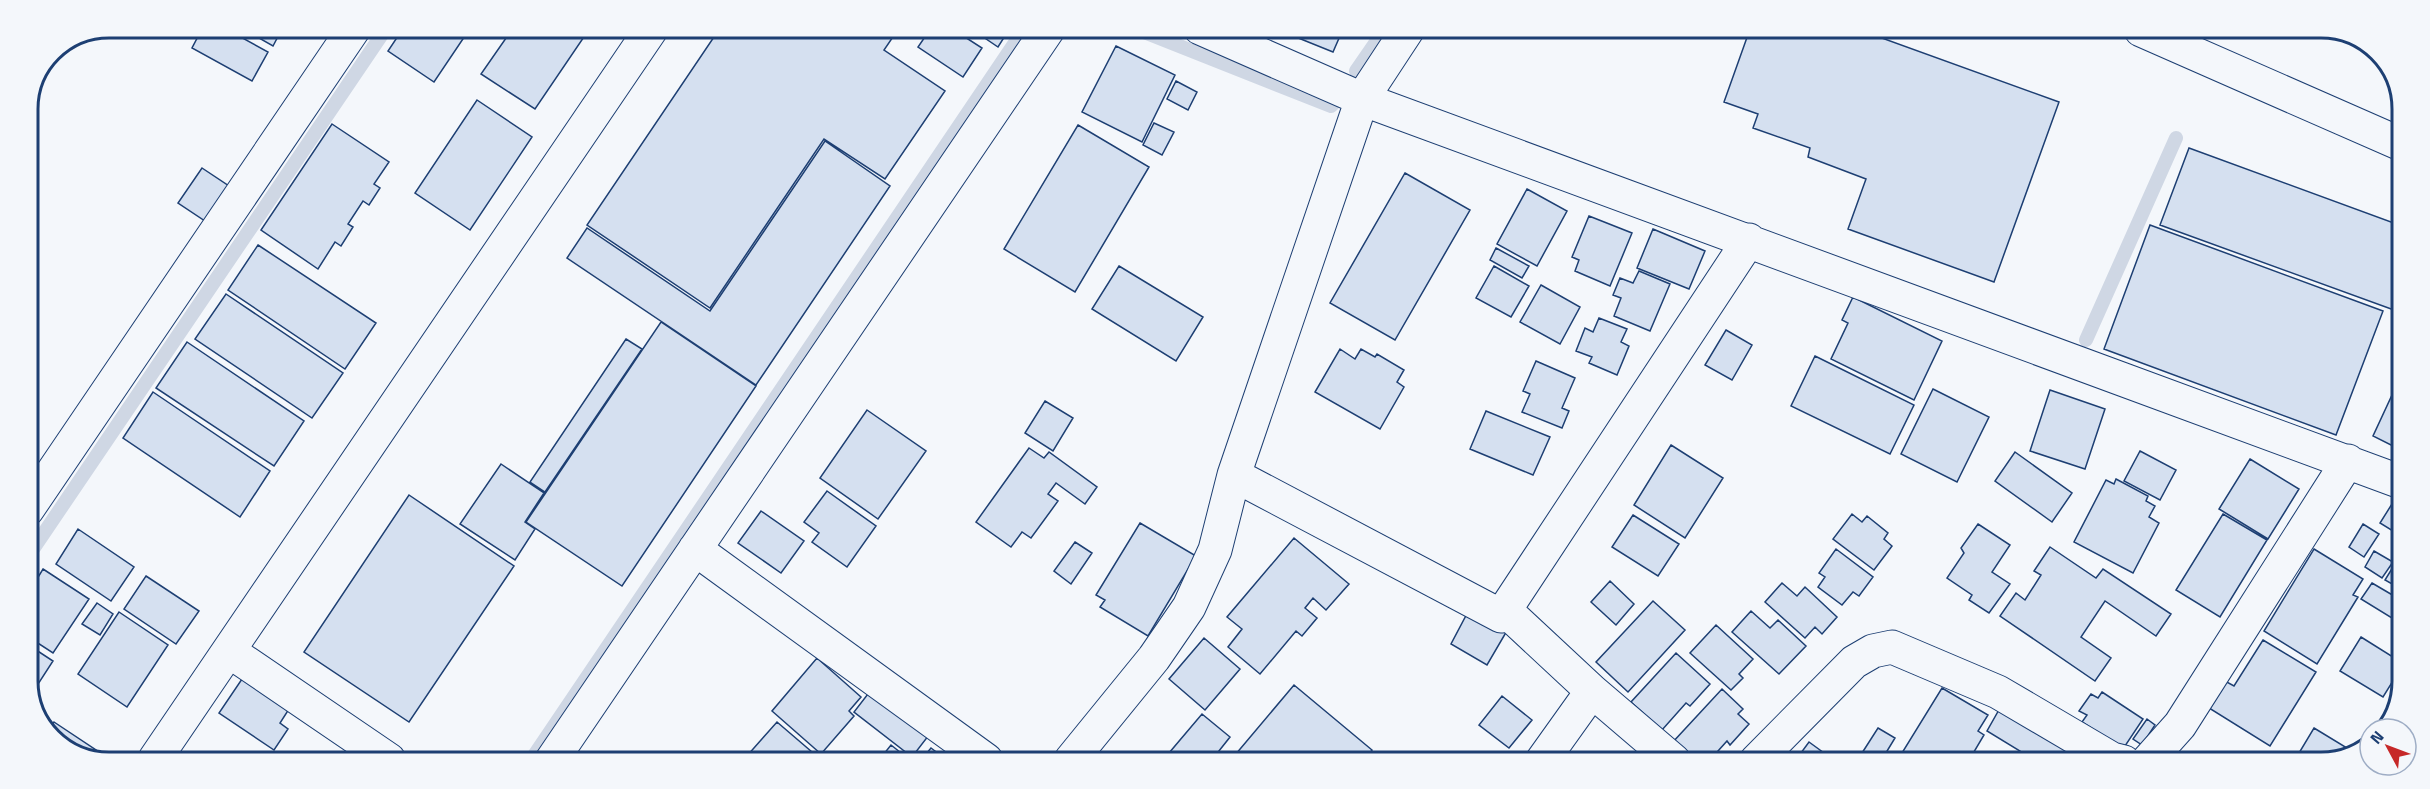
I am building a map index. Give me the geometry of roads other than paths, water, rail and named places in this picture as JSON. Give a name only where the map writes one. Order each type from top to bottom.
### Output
[{"type":"street","points":[[38,494],[348,37]]},
{"type":"street","points":[[160,752],[646,37]]},
{"type":"street","points":[[557,752],[1042,37]]},
{"type":"street","points":[[1221,37],[1362,99],[2348,460],[2392,478]]},
{"type":"street","points":[[1078,752],[1154,658],[1189,607],[1215,550],[1234,475],[1362,99],[1403,37]]},
{"type":"street","points":[[2157,37],[2392,140]]},
{"type":"street","points":[[1234,475],[1501,616],[1749,240]]},
{"type":"street","points":[[2156,752],[2180,725],[2348,460]]},
{"type":"street","points":[[695,549],[975,752]]},
{"type":"street","points":[[1505,610],[1592,691],[1663,752]]},
{"type":"street","points":[[1765,752],[1854,662],[1873,651],[1892,647],[1998,692],[2100,752]]},
{"type":"street","points":[[229,651],[379,752]]},
{"type":"street","points":[[1548,752],[1592,691]]},
{"type":"waterway","points":[[38,542],[380,37]]},
{"type":"waterway","points":[[536,752],[1019,37]]},
{"type":"waterway","points":[[1157,37],[1331,106],[1333,104]]},
{"type":"waterway","points":[[1356,71],[1379,37]]},
{"type":"waterway","points":[[2086,340],[2176,138]]}]
